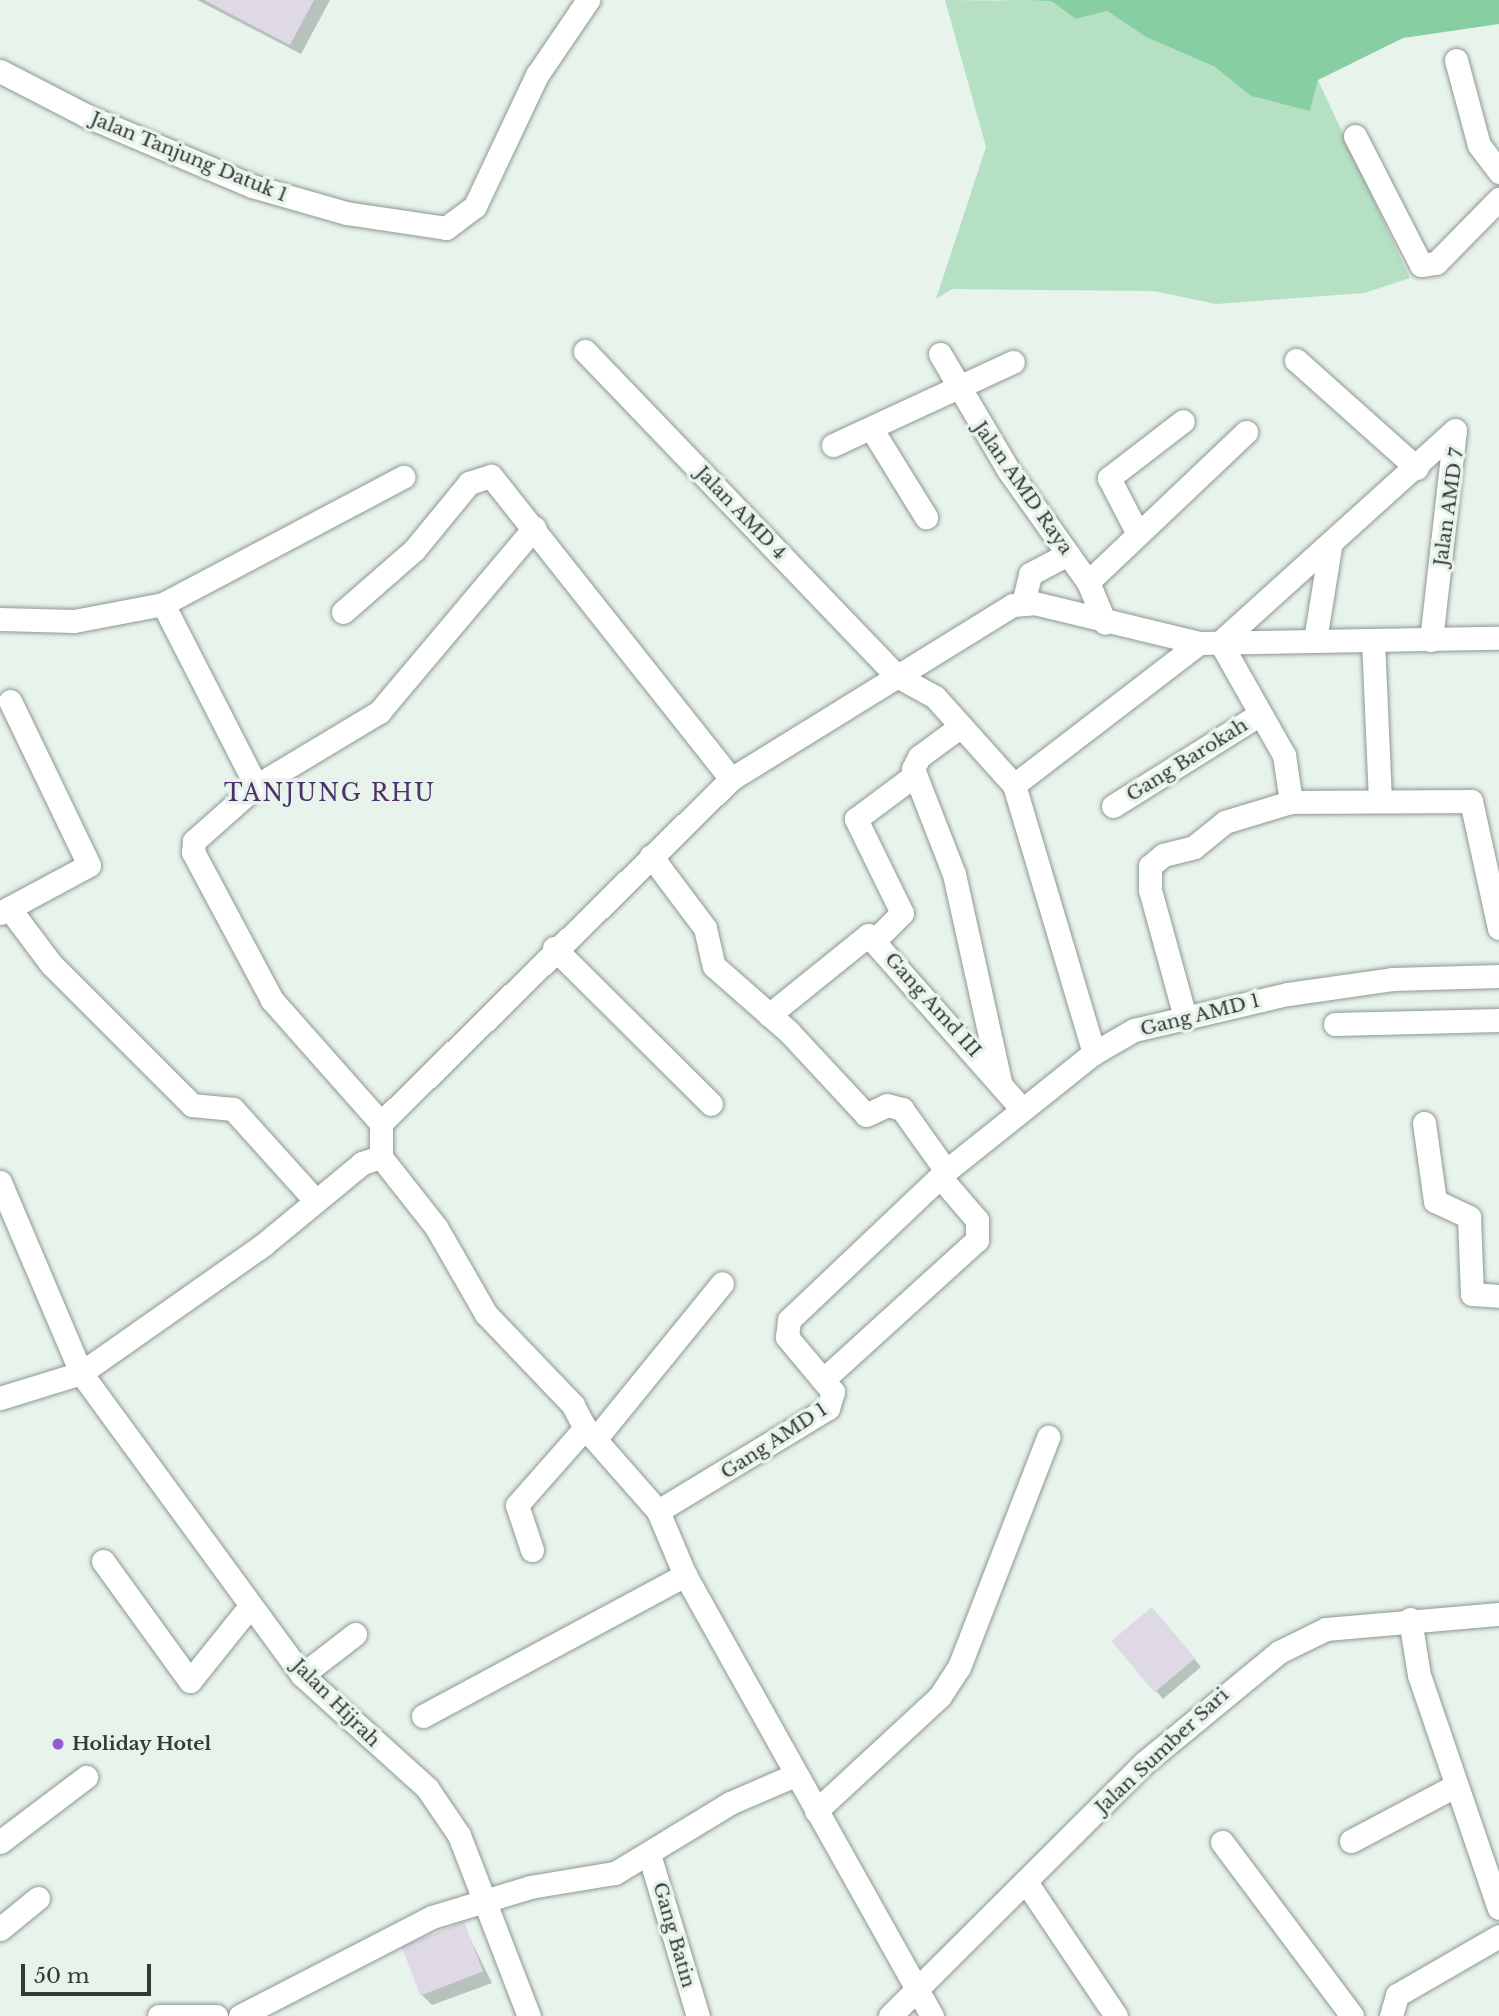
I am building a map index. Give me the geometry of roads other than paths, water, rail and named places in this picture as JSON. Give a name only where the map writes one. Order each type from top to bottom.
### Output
[{"type":"street","name":"Jalan Tanjung Datuk 1","points":[[0,71],[87,116],[251,186],[346,213],[446,228],[475,206],[537,75],[588,0]]},
{"type":"street","points":[[1456,60],[1479,145],[1499,172]]},
{"type":"street","points":[[1355,136],[1421,265],[1436,263],[1499,199]]},
{"type":"street","name":"Jalan AMD 4","points":[[585,351],[897,676]]},
{"type":"street","name":"Jalan AMD Raya","points":[[940,354],[958,392],[1088,582],[1105,623]]},
{"type":"street","name":"Jalan AMD 7","points":[[1296,360],[1417,468]]},
{"type":"street","points":[[833,445],[958,392],[1013,362]]},
{"type":"street","points":[[1138,534],[1109,478],[1182,421]]},
{"type":"street","points":[[871,428],[926,517]]},
{"type":"street","name":"Jalan AMD 7","points":[[1014,785],[1209,643],[1330,547],[1417,468],[1452,431],[1458,432],[1431,639]]},
{"type":"street","points":[[1088,582],[1246,432]]},
{"type":"street","points":[[344,612],[414,550],[481,476],[498,481],[731,779]]},
{"type":"street","points":[[0,619],[74,621],[163,604],[403,477]]},
{"type":"street","points":[[534,528],[379,712],[256,786],[194,841],[193,852],[272,1000],[381,1123],[381,1157],[436,1227],[486,1314],[573,1405],[591,1433],[658,1511],[685,1575],[916,1993],[932,2016]]},
{"type":"street","points":[[1315,639],[1330,547]]},
{"type":"street","points":[[1023,603],[1030,574],[1068,554]]},
{"type":"street","points":[[381,1123],[554,948],[731,779],[897,676],[1023,603],[1105,623],[1209,643],[1315,639],[1499,638]]},
{"type":"street","points":[[163,604],[256,786]]},
{"type":"street","points":[[1373,640],[1380,801]]},
{"type":"street","name":"Gang Barokah","points":[[1209,643],[1260,713],[1289,770],[1292,802]]},
{"type":"street","points":[[897,676],[926,690],[1014,785],[1094,1053]]},
{"type":"street","points":[[10,701],[89,865],[4,911],[51,964],[192,1105],[233,1109],[314,1199]]},
{"type":"street","name":"Gang Barokah","points":[[1113,806],[1260,713]]},
{"type":"street","points":[[961,726],[919,757],[915,775],[954,874],[1000,1081]]},
{"type":"street","name":"Gang Amd III","points":[[915,775],[856,819],[902,913],[875,940],[1022,1109]]},
{"type":"street","points":[[1185,1017],[1150,890],[1150,866],[1163,855],[1194,847],[1225,822],[1292,802],[1471,801],[1499,928]]},
{"type":"street","points":[[651,856],[705,928],[714,966],[769,1015],[866,1115],[887,1105],[902,1108],[943,1174],[977,1220],[978,1240],[824,1379]]},
{"type":"street","points":[[769,1015],[860,936],[875,940]]},
{"type":"street","points":[[554,948],[711,1104]]},
{"type":"street","name":"Gang AMD 1","points":[[658,1511],[828,1408],[835,1400],[824,1379],[787,1337],[789,1320],[943,1174],[1094,1053],[1134,1030],[1185,1017],[1392,979],[1499,976]]},
{"type":"street","points":[[1335,1024],[1499,1020]]},
{"type":"street","points":[[1424,1124],[1435,1201],[1469,1217],[1472,1294],[1499,1296]]},
{"type":"street","points":[[0,1398],[81,1373],[263,1245],[314,1199],[362,1163],[381,1157]]},
{"type":"street","name":"Jalan Hijrah","points":[[0,1182],[81,1373],[302,1675],[427,1788],[459,1835],[529,2016]]},
{"type":"street","points":[[532,1550],[517,1505],[591,1433],[722,1283]]},
{"type":"street","points":[[816,1811],[940,1696],[959,1667],[1048,1437]]},
{"type":"street","points":[[103,1561],[190,1681],[250,1606]]},
{"type":"street","points":[[423,1716],[685,1575]]},
{"type":"street","name":"Jalan Sumber Sari","points":[[890,2016],[1144,1763],[1279,1652],[1326,1629],[1410,1619],[1499,1614]]},
{"type":"street","points":[[1410,1619],[1419,1675],[1499,1908]]},
{"type":"street","points":[[302,1675],[355,1633]]},
{"type":"street","points":[[240,2016],[379,1939],[530,1887],[615,1873],[730,1803],[795,1775]]},
{"type":"street","points":[[0,1842],[86,1777]]},
{"type":"street","points":[[1351,1841],[1455,1786]]},
{"type":"street","points":[[1222,1842],[1352,2016]]},
{"type":"street","name":"Gang Batin","points":[[649,1854],[675,1923],[698,2016]]},
{"type":"street","points":[[1026,1882],[1116,2016]]},
{"type":"street","points":[[0,1929],[38,1898]]},
{"type":"street","points":[[1391,2016],[1397,1995],[1499,1936]]},
{"type":"street","points":[[159,2016],[216,2016]]},
{"type":"place","name":"Holiday Hotel","points":[[58,1744]]},
{"type":"district","name":"TANJUNG RHU","points":[[330,793]]}]
